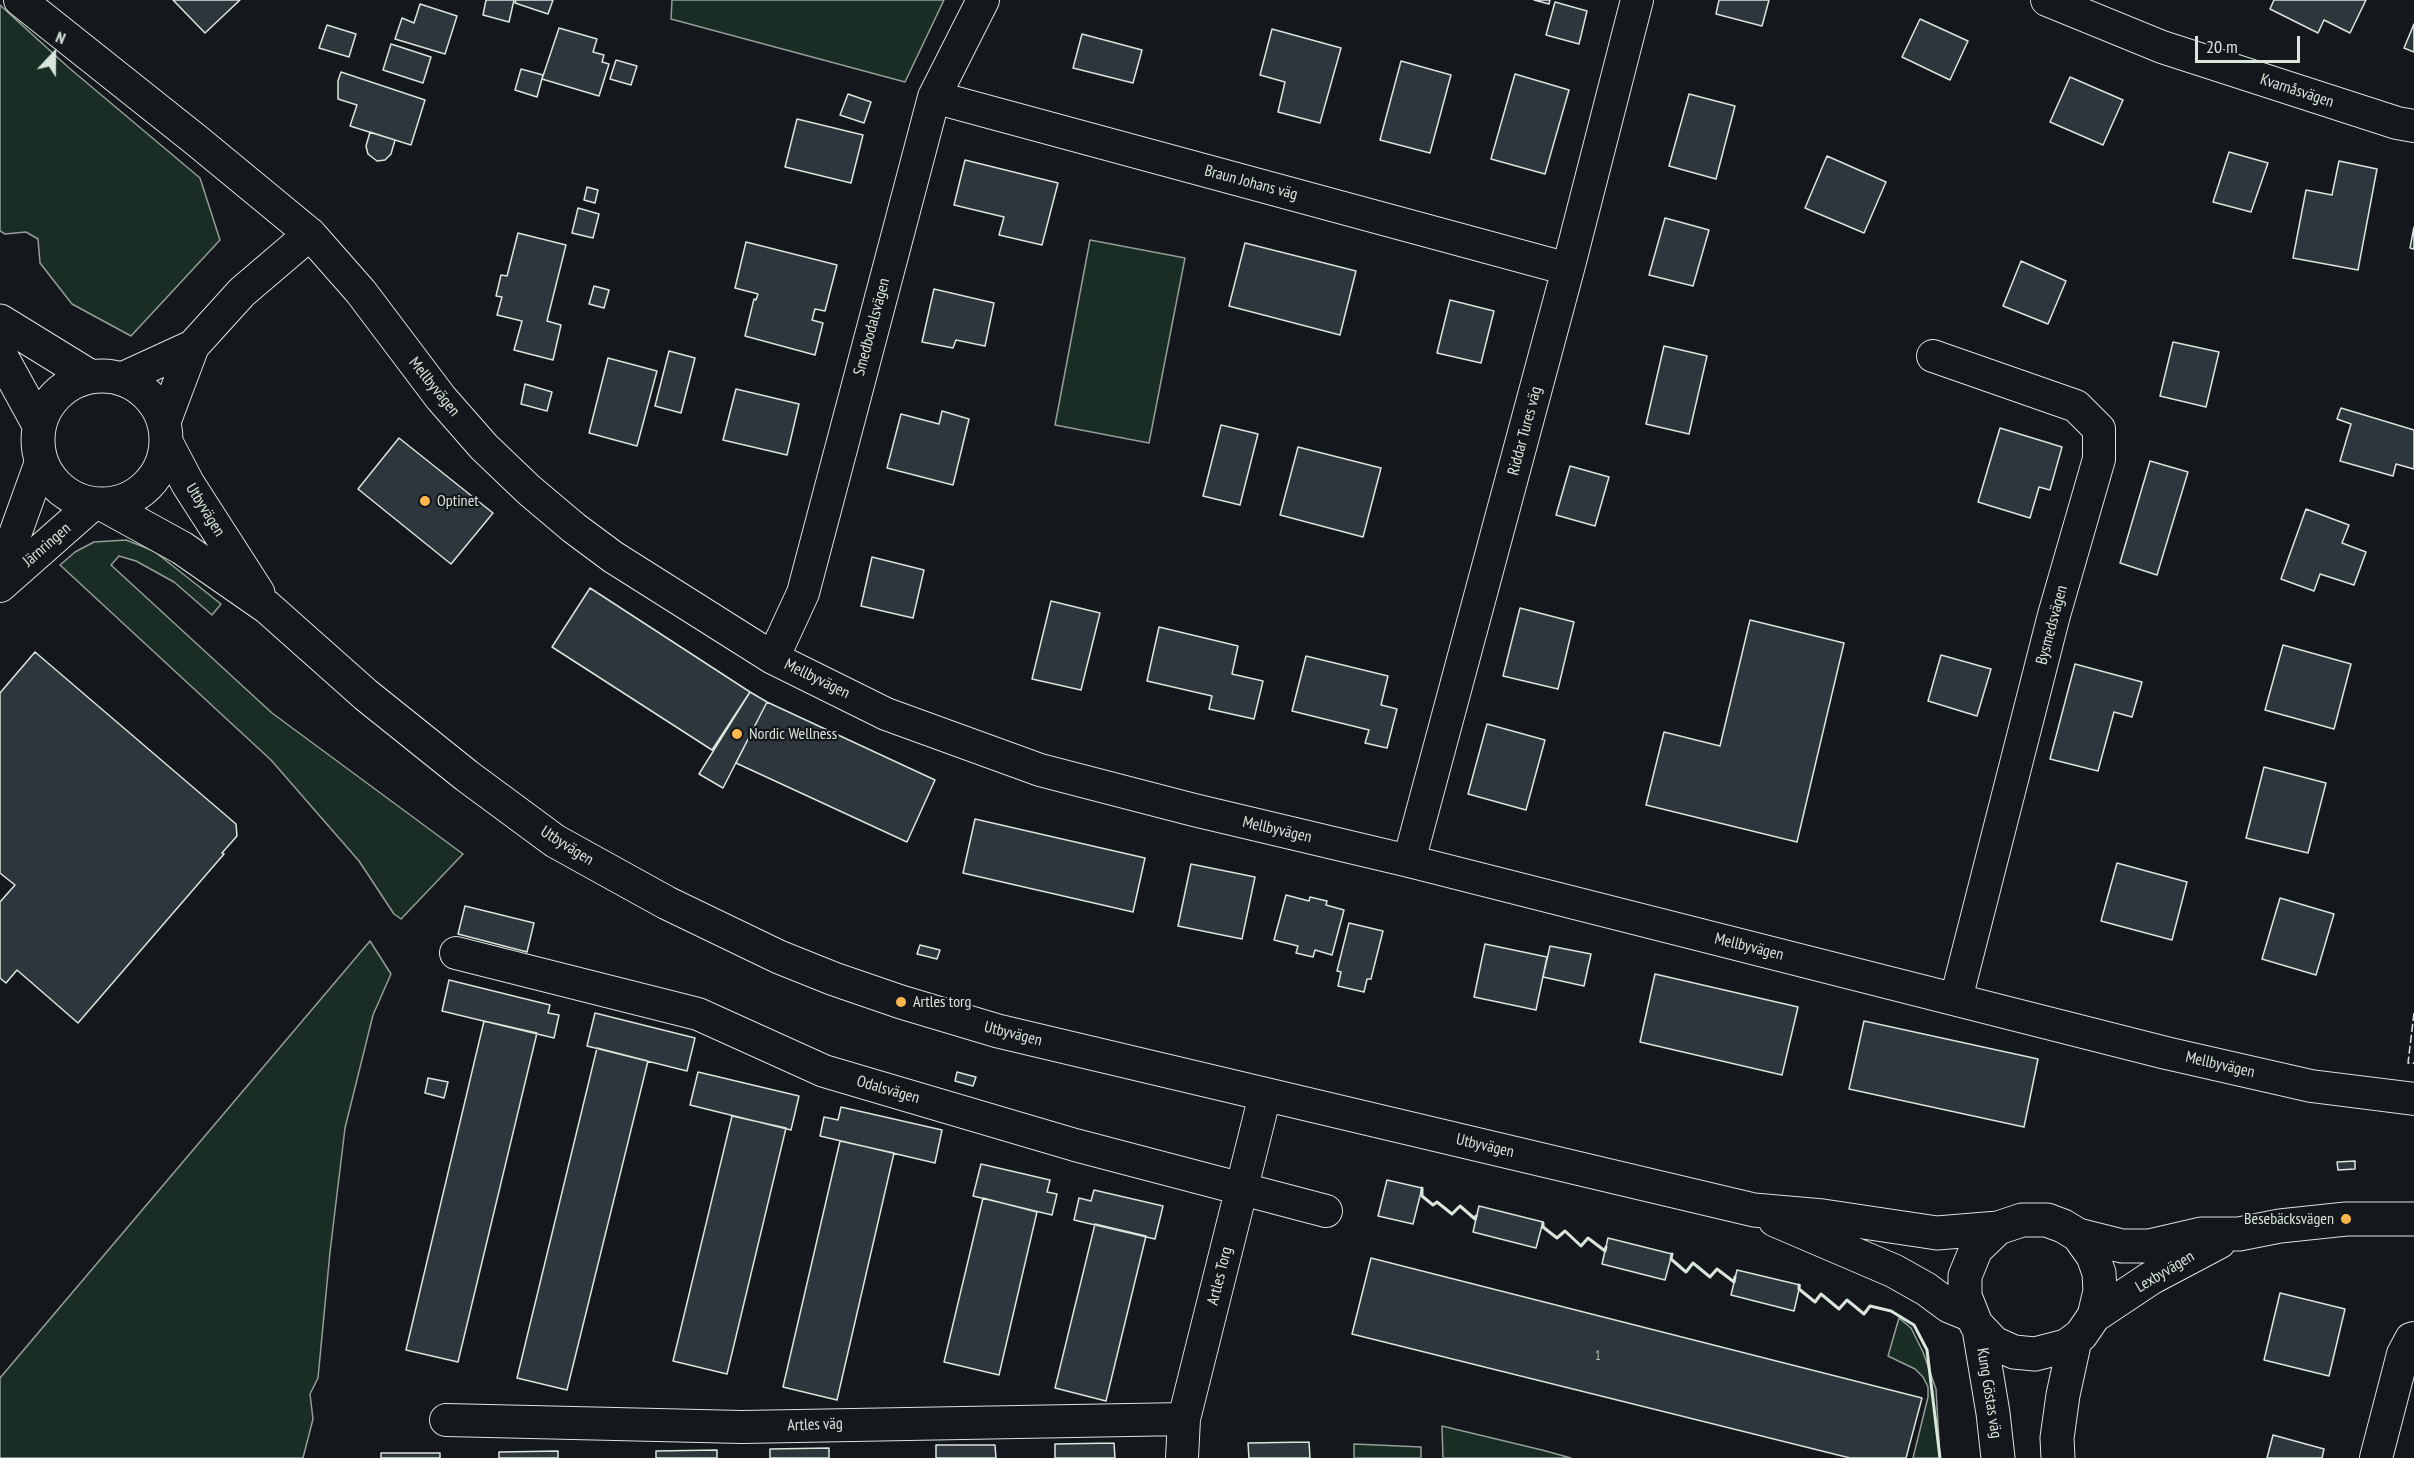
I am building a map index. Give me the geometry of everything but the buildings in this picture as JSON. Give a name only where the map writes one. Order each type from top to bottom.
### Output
[{"type":"main road","name":"Utbyvägen","points":[[0,321],[106,378],[135,386],[148,396],[158,409],[165,432],[197,500],[267,607]]},
{"type":"main road","name":"Utbyvägen","points":[[0,354],[39,425]]},
{"type":"main road","name":"Utbyvägen","points":[[106,378],[73,383],[58,393],[46,408],[39,425],[37,444],[41,462],[53,483],[71,497],[99,505],[182,548],[267,607],[366,695],[475,782],[555,841],[667,903],[779,957],[901,1002],[998,1031],[1754,1210],[1823,1216],[1937,1233],[1998,1228]]},
{"type":"main road","points":[[99,505],[123,501],[140,492],[154,478],[163,461],[165,432]]},
{"type":"main road","name":"Utbyvägen","points":[[1754,1210],[1894,1271],[1926,1289],[1975,1322]]},
{"type":"main road","name":"Kung Göstas väg","points":[[1998,1458],[1993,1413],[1975,1322],[1965,1296],[1967,1266],[1982,1240],[1998,1228],[2013,1221],[2039,1219],[2063,1226],[2078,1235]]},
{"type":"main road","name":"Lexbyvägen","points":[[2078,1235],[2122,1246],[2149,1246],[2201,1234],[2239,1234],[2280,1226],[2346,1219],[2414,1219]]},
{"type":"main road","name":"Lexbyvägen","points":[[2084,1328],[2180,1262],[2239,1234]]},
{"type":"main road","points":[[2058,1458],[2057,1438],[2063,1395],[2084,1328],[2100,1291],[2099,1273],[2093,1256],[2078,1235]]},
{"type":"main road","name":"Kung Göstas väg","points":[[1975,1322],[1994,1343],[2024,1354],[2046,1353],[2084,1328]]},
{"type":"street","name":"Mellbyvägen","points":[[20,0],[310,234],[366,298],[441,398],[484,447],[529,490],[613,557],[773,658],[886,714],[1040,770],[1194,810],[1409,861],[2155,1050],[2311,1086],[2414,1099]]},
{"type":"street","name":"Smedbodalsvägen","points":[[773,658],[803,593],[934,97],[983,0]]},
{"type":"street","name":"Riddar Tures väg","points":[[1409,861],[1568,269],[1637,0]]},
{"type":"street","name":"Kvarnåsvägen","points":[[2047,0],[2162,47],[2397,123],[2414,126]]},
{"type":"street","name":"Braun Johans väg","points":[[934,97],[1568,269]]},
{"type":"street","points":[[165,432],[193,346],[242,292],[310,234]]},
{"type":"street","points":[[106,378],[193,346]]},
{"type":"street","name":"Bysmedsvägen","points":[[1933,356],[2076,406],[2099,429],[2099,459],[2054,615],[1956,999]]},
{"type":"street","name":"Järnringen","points":[[0,576],[41,462]]},
{"type":"street","name":"Järnringen","points":[[0,586],[99,505]]},
{"type":"street","name":"Odalsvägen","points":[[456,953],[698,1014],[824,1071],[1075,1146],[1326,1211]]},
{"type":"street","name":"Artles Torg","points":[[1182,1458],[1184,1419],[1265,1095]]},
{"type":"street","points":[[2376,1458],[2403,1354],[2411,1339],[2414,1338]]},
{"type":"street","name":"Artles väg","points":[[446,1420],[742,1427],[1184,1419]]},
{"type":"green space","points":[[672,0],[944,0],[905,82],[671,19]]},
{"type":"green space","points":[[0,5],[68,67],[200,178],[220,240],[131,336],[72,304],[40,263],[38,239],[26,232],[5,234],[0,231]]},
{"type":"green space","points":[[1090,240],[1185,258],[1149,443],[1055,425]]},
{"type":"green space","points":[[126,540],[154,551],[221,604],[212,615],[174,582],[136,561],[119,556],[111,565],[272,713],[463,854],[401,919],[394,914],[359,861],[271,760],[60,565],[75,552],[94,542]]},
{"type":"green space","points":[[370,941],[391,974],[373,1015],[345,1128],[318,1378],[310,1394],[313,1419],[303,1458],[0,1458],[0,1378]]},
{"type":"green space","points":[[1899,1318],[1911,1328],[1923,1352],[1936,1389],[1940,1458],[1913,1458],[1928,1397],[1928,1387],[1923,1377],[1915,1369],[1888,1356]]},
{"type":"green space","points":[[1442,1426],[1542,1450],[1571,1458],[1443,1458]]},
{"type":"green space","points":[[1354,1444],[1421,1447],[1421,1458],[1354,1458]]},
{"type":"fence","points":[[2414,1013],[2408,1063],[2414,1063]]},
{"type":"wall","points":[[1422,1188],[1422,1196],[1433,1205],[1437,1202],[1452,1214],[1460,1206],[1475,1219],[1476,1216]]},
{"type":"wall","points":[[1543,1223],[1543,1227],[1557,1238],[1565,1231],[1581,1246],[1588,1238],[1605,1251],[1606,1247]]},
{"type":"wall","points":[[1672,1254],[1671,1259],[1686,1272],[1693,1263],[1710,1277],[1717,1269],[1734,1282],[1735,1277]]},
{"type":"wall","points":[[1799,1285],[1799,1289],[1815,1302],[1821,1294],[1839,1309],[1847,1300],[1864,1314],[1870,1306],[1891,1311],[1914,1325],[1927,1350],[1940,1458]]},
{"type":"place","name":"Optinet","points":[[425,501]]},
{"type":"place","name":"Nordic Wellness","points":[[737,734]]},
{"type":"place","name":"Artles torg","points":[[901,1002]]},
{"type":"place","name":"Besebäcksvägen","points":[[2346,1219]]}]
